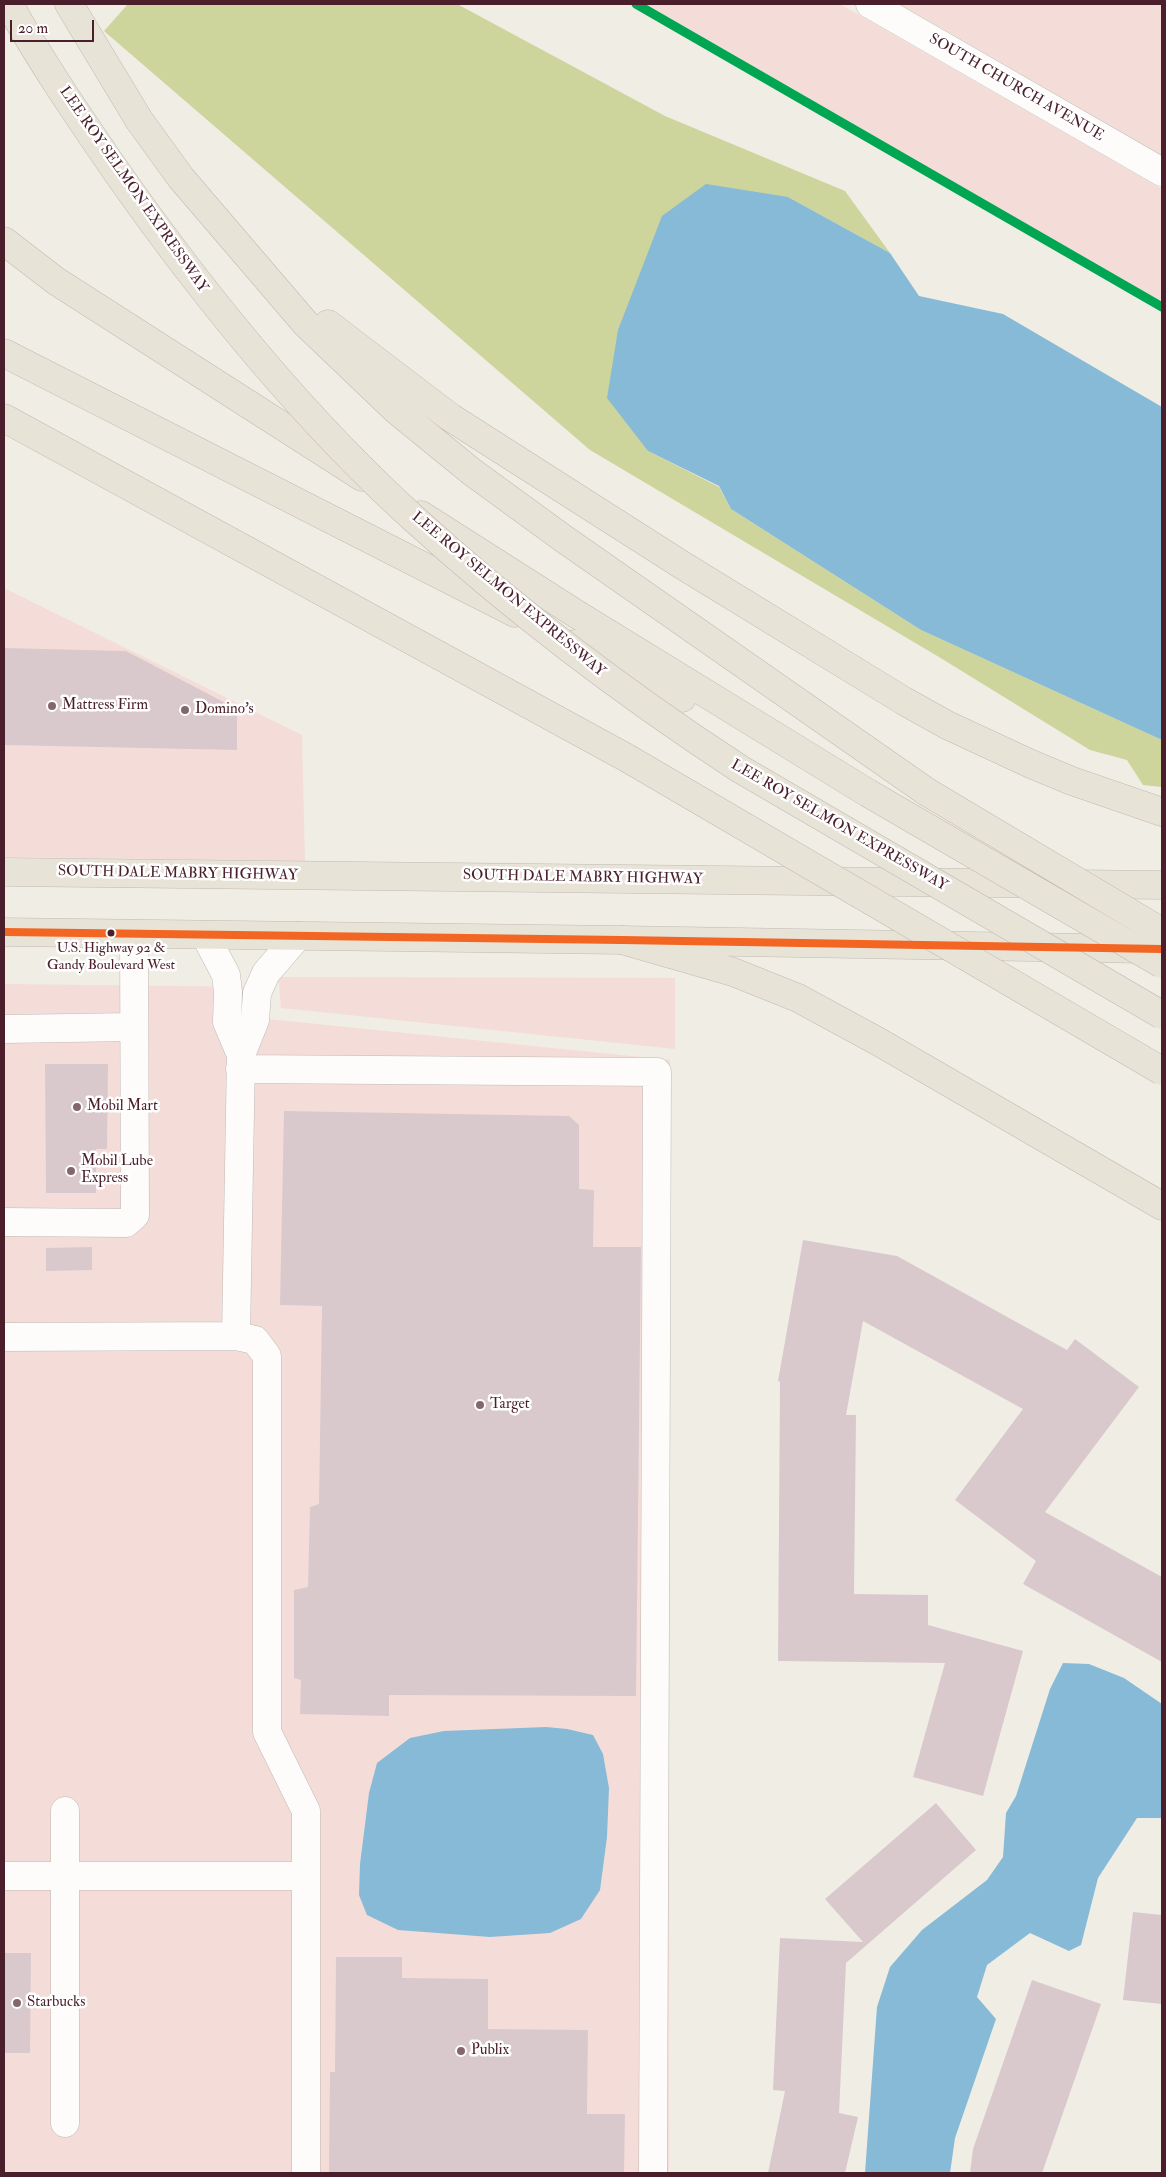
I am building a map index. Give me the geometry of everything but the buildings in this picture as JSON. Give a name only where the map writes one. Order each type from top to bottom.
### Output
[{"type":"main road","name":"LEE ROY SELMON EXPRESSWAY","points":[[9,4],[97,142],[198,283],[250,347],[354,461],[472,570],[619,687],[740,769],[1162,1015]]},
{"type":"main road","points":[[70,4],[139,120],[181,178],[306,324],[396,410],[479,477],[564,539],[927,792],[1162,932]]},
{"type":"main road","points":[[4,241],[56,281],[578,615],[868,792],[1162,964]]},
{"type":"main road","points":[[266,278],[450,417],[682,565],[904,701],[989,746],[1072,781],[1162,812]]},
{"type":"main road","points":[[4,353],[868,792]]},
{"type":"main road","points":[[4,418],[627,758],[1162,1071]]},
{"type":"main road","name":"SOUTH DALE MABRY HIGHWAY","points":[[4,872],[1162,885]]},
{"type":"main road","points":[[4,932],[1162,949]]},
{"type":"main road","points":[[622,940],[733,972],[798,998],[879,1042],[1162,1206]]},
{"type":"street","name":"SOUTH CHURCH AVENUE","points":[[870,4],[1162,172]]},
{"type":"street","points":[[4,1222],[126,1223],[135,1215],[134,934]]},
{"type":"street","points":[[205,935],[226,975],[228,992],[227,1022],[241,1062]]},
{"type":"street","points":[[236,1336],[241,1062],[255,1020],[257,993],[266,973],[298,936]]},
{"type":"street","points":[[4,1029],[133,1027]]},
{"type":"street","points":[[241,1062],[657,1072],[653,2173]]},
{"type":"street","points":[[4,1337],[236,1336],[255,1340],[267,1356],[267,1732],[306,1811],[306,2173]]},
{"type":"street","points":[[65,1811],[65,2123]]},
{"type":"street","points":[[4,1876],[306,1876]]},
{"type":"shaded area","points":[[637,4],[840,4],[1162,189],[1162,302],[721,54]]},
{"type":"shaded area","points":[[900,4],[1162,4],[1162,155]]},
{"type":"shaded area","points":[[4,588],[302,735],[305,861],[4,857]]},
{"type":"shaded area","points":[[274,977],[675,978],[675,1049],[281,1008],[279,983]]},
{"type":"shaded area","points":[[4,984],[266,987],[268,1019],[670,1060],[669,2173],[4,2173]]},
{"type":"green space","points":[[128,4],[457,4],[665,116],[845,191],[890,253],[788,197],[648,451],[719,487],[731,509],[921,630],[1162,740],[1162,787],[1143,785],[1127,760],[1090,750],[939,657],[590,450],[104,31]]},
{"type":"water","points":[[706,184],[788,197],[890,253],[919,296],[1003,314],[1162,407],[1162,740],[921,630],[731,509],[719,486],[648,451],[607,398],[618,330],[662,216]]},
{"type":"water","points":[[1063,1663],[1089,1664],[1124,1678],[1162,1704],[1162,1818],[1137,1818],[1098,1878],[1081,1945],[1069,1951],[1030,1933],[987,1965],[977,1997],[996,2019],[955,2138],[950,2173],[865,2173],[877,2007],[890,1967],[922,1930],[987,1880],[1003,1857],[1006,1813],[1016,1796],[1050,1689]]},
{"type":"water","points":[[546,1727],[567,1729],[593,1735],[603,1754],[609,1788],[607,1837],[600,1890],[581,1919],[550,1933],[490,1937],[398,1930],[367,1915],[359,1895],[360,1864],[369,1793],[377,1763],[410,1738],[444,1731]]},
{"type":"transit line","points":[[636,4],[1162,307]]},
{"type":"transit line","points":[[4,932],[1162,949]]},
{"type":"place","name":"Mattress Firm","points":[[52,706]]},
{"type":"place","name":"Domino's","points":[[185,710]]},
{"type":"place","name":"U.S. Highway 92 & Gandy Boulevard West","points":[[111,933]]},
{"type":"place","name":"Mobil Mart","points":[[77,1107]]},
{"type":"place","name":"Mobil Lube Express","points":[[71,1171]]},
{"type":"place","name":"Target","points":[[480,1405]]},
{"type":"place","name":"Starbucks","points":[[17,2003]]},
{"type":"place","name":"Publix","points":[[461,2051]]}]
